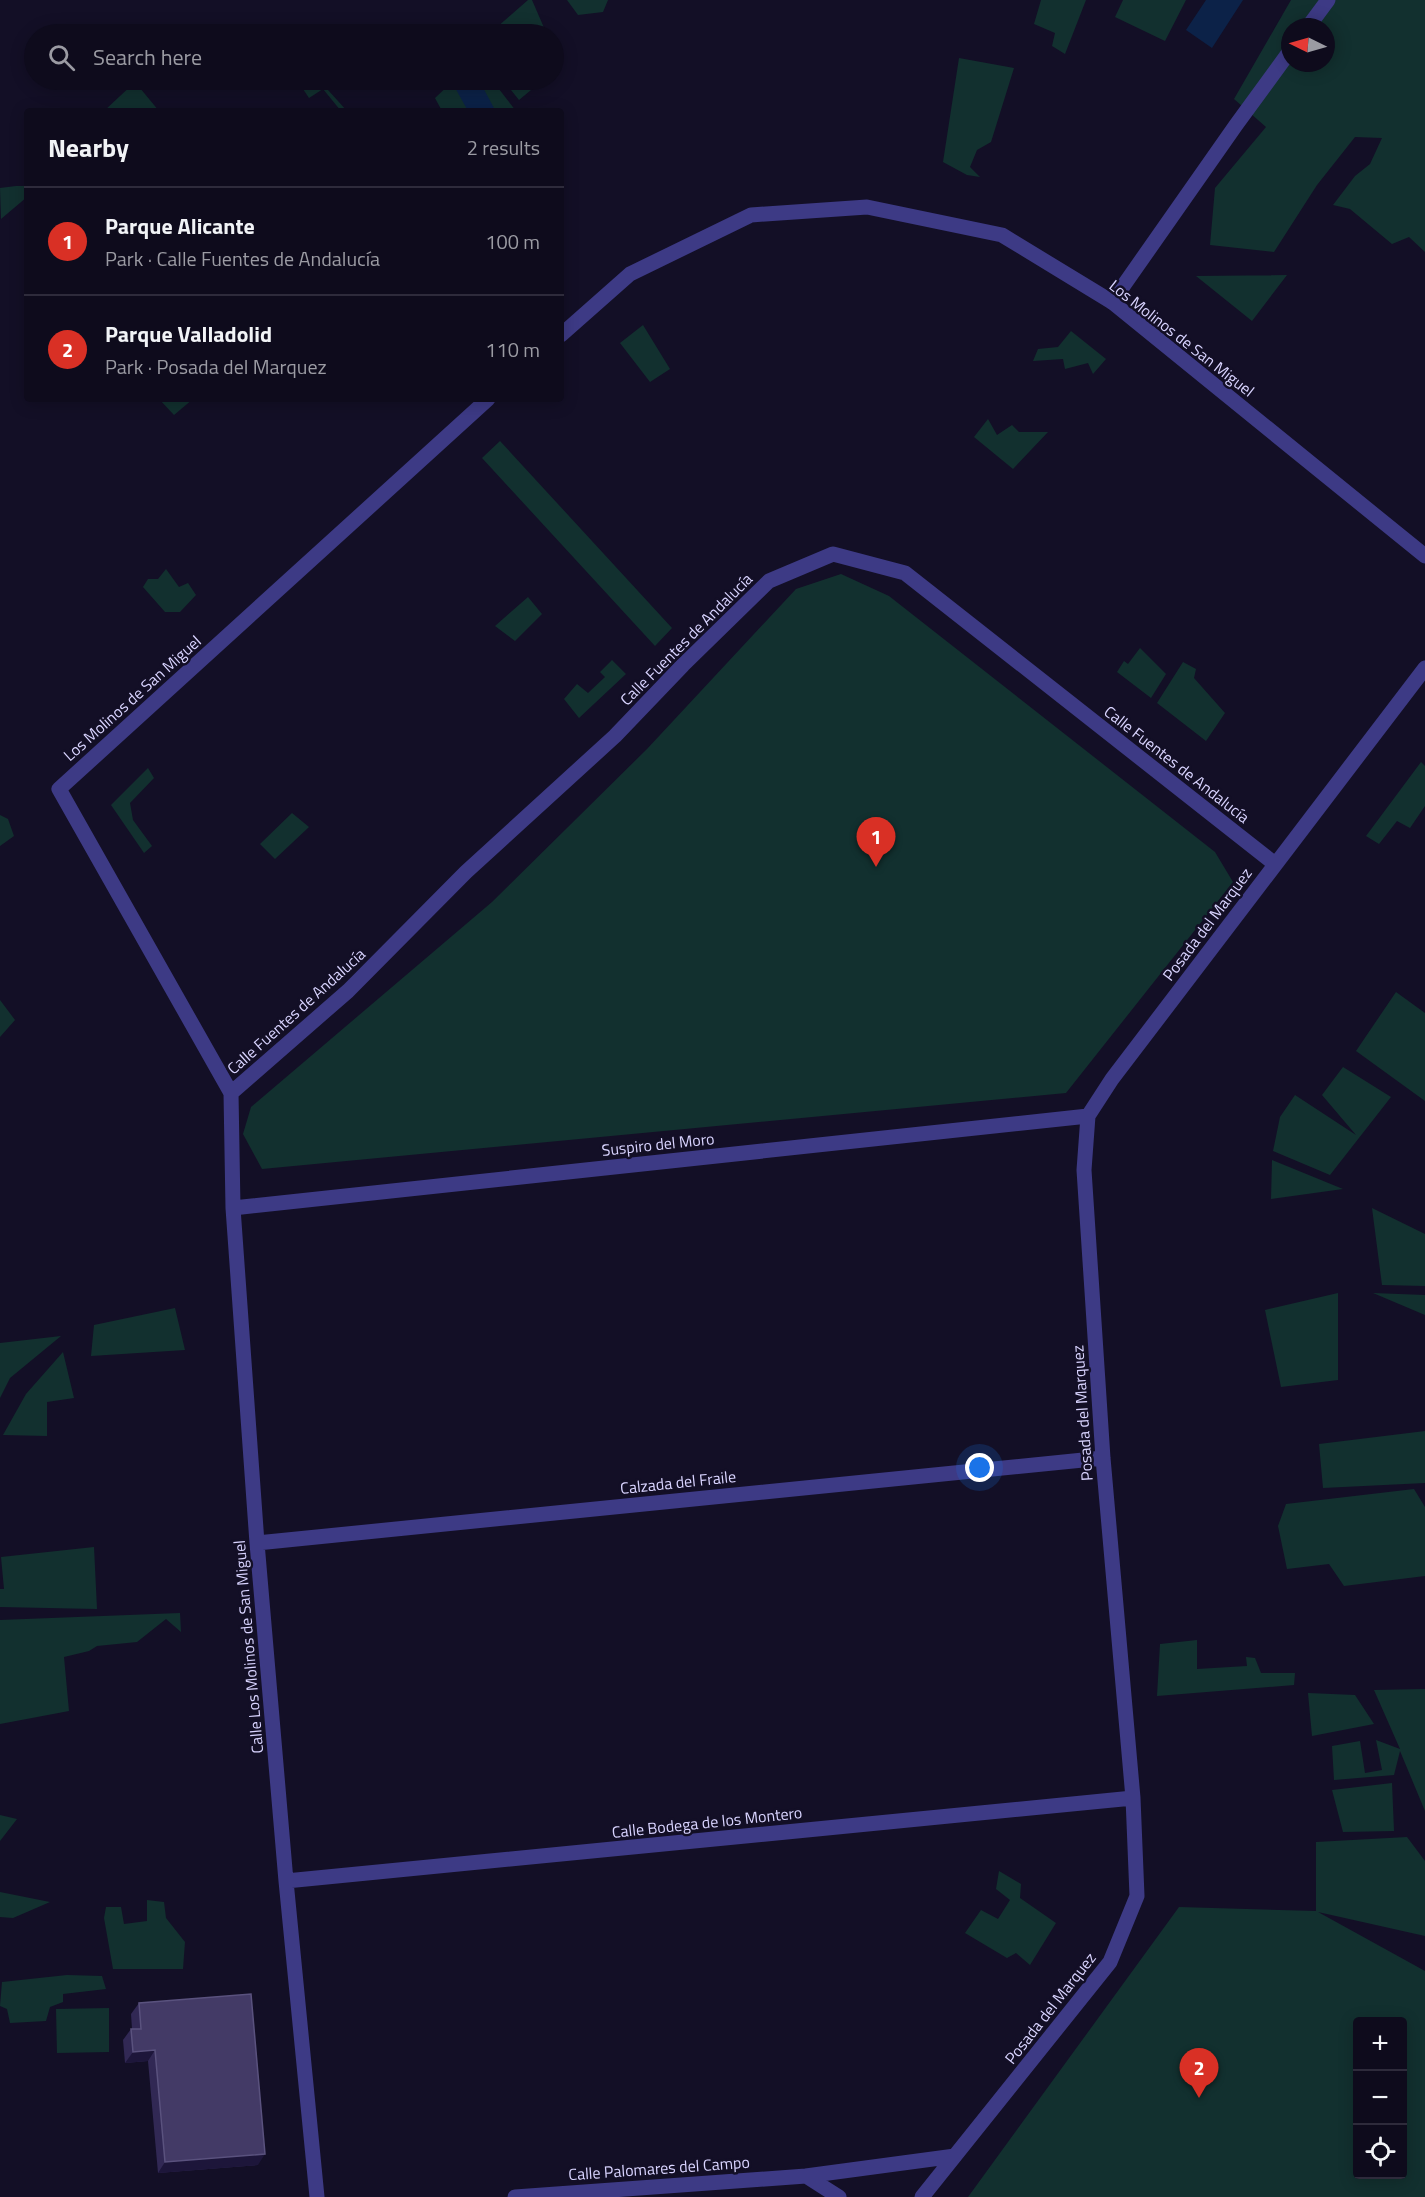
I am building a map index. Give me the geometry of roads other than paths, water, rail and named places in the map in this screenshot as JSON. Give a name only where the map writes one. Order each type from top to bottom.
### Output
[{"type":"street","points":[[1315,18],[1328,0]]},
{"type":"street","points":[[1112,302],[1281,63]]},
{"type":"street","name":"Los Molinos de San Miguel","points":[[564,332],[630,274],[751,215],[867,207],[1002,235],[1112,302],[1425,556]]},
{"type":"street","name":"Los Molinos de San Miguel","points":[[231,1093],[59,789],[485,402]]},
{"type":"street","name":"Calle Fuentes de Andalucía","points":[[231,1093],[348,992],[466,872],[615,736],[769,581],[833,554],[905,573],[1275,864]]},
{"type":"street","name":"Posada del Marquez","points":[[922,2197],[1110,1962],[1137,1896],[1133,1798],[1103,1458],[1084,1170],[1088,1116],[1112,1078],[1425,668]]},
{"type":"street","name":"Calle Los Molinos de San Miguel","points":[[231,1093],[233,1208],[257,1543],[286,1881],[317,2197]]},
{"type":"street","name":"Suspiro del Moro","points":[[233,1208],[1088,1116]]},
{"type":"street","name":"Calzada del Fraile","points":[[257,1543],[1103,1458]]},
{"type":"street","name":"Calle Bodega de los Montero","points":[[286,1881],[1133,1798]]},
{"type":"street","name":"Calle Palomares del Campo","points":[[515,2197],[806,2175],[955,2156]]},
{"type":"street","points":[[806,2175],[839,2197]]},
{"type":"water","points":[[1206,0],[1243,0],[1212,48],[1186,30]]},
{"type":"water","points":[[456,90],[484,90],[494,108],[466,108]]},
{"type":"place","name":"Parque Alicante","points":[[876,867]]},
{"type":"place","name":"Parque Valladolid","points":[[1199,2098]]}]
